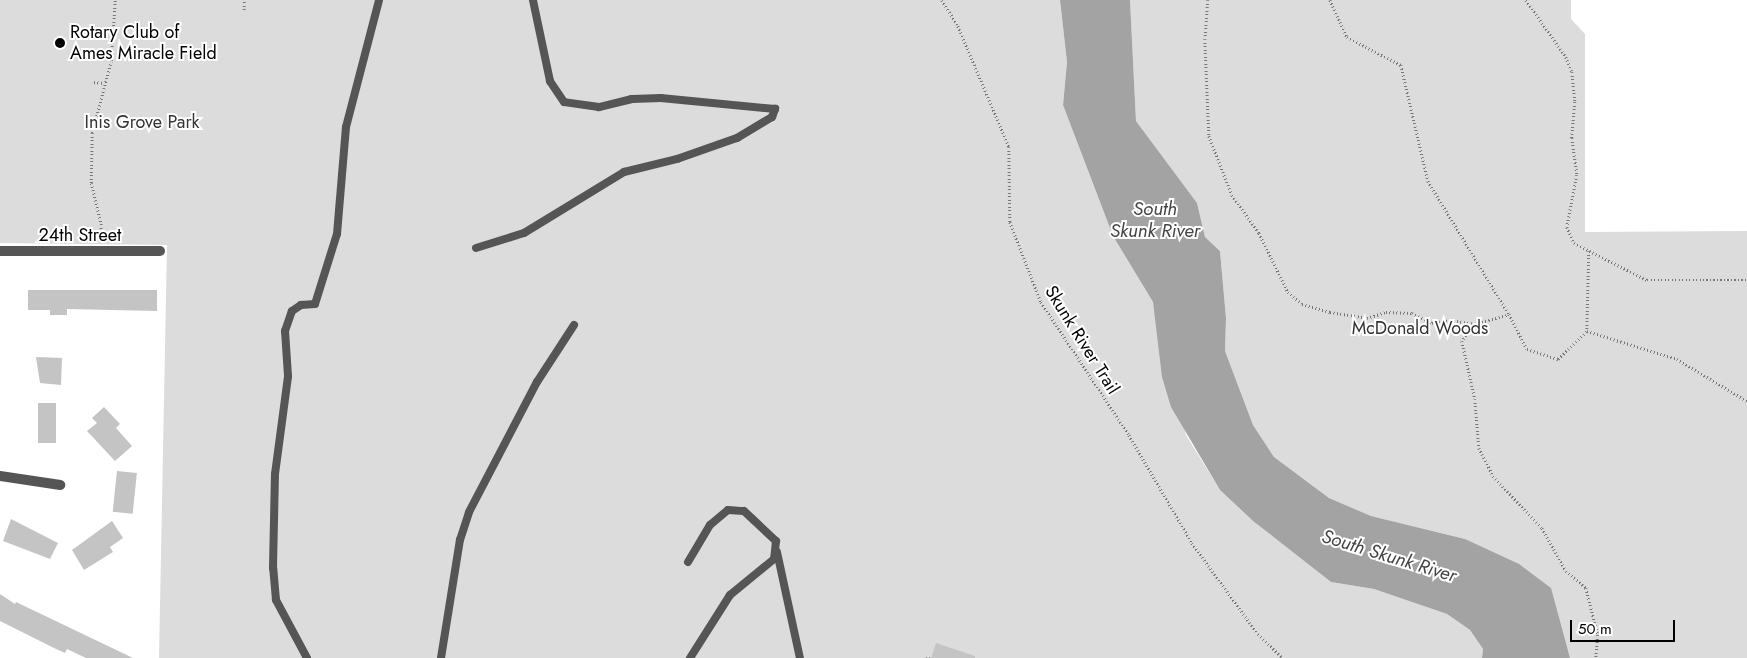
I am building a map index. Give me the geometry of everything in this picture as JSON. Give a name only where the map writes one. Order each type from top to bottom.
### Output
[{"type":"street","name":"24th Street","points":[[0,251],[160,251]]},
{"type":"street","points":[[0,476],[60,485]]},
{"type":"lane","points":[[307,658],[276,600],[272,568],[275,474],[288,376],[285,331],[292,311],[301,305],[315,304],[337,234],[346,127],[378,0]]},
{"type":"lane","points":[[476,248],[524,233],[624,172],[677,159],[738,138],[772,117],[775,109],[661,98],[632,99],[599,107],[564,102],[553,91],[533,0]]},
{"type":"lane","points":[[441,658],[460,540],[470,512],[538,382],[574,325]]},
{"type":"lane","points":[[688,562],[710,525],[728,510],[744,511],[776,541],[786,605],[800,658]]},
{"type":"lane","points":[[690,658],[730,595],[774,559],[777,552]]},
{"type":"path","points":[[91,240],[100,241],[91,162],[92,133],[114,42],[115,0]]},
{"type":"path","points":[[244,0],[244,10]]},
{"type":"path","name":"Skunk River Trail","points":[[942,0],[958,26],[1009,146],[1010,222],[1041,302],[1128,435],[1192,543],[1258,634],[1283,658]]},
{"type":"path","points":[[1208,0],[1205,39],[1209,136],[1232,195],[1259,233],[1288,292],[1302,304],[1367,318],[1386,312],[1412,313],[1432,323],[1450,320],[1474,324],[1509,314]]},
{"type":"path","points":[[1330,0],[1347,37],[1401,65],[1428,181],[1509,314],[1526,349],[1558,359],[1587,331],[1589,250]]},
{"type":"path","points":[[1526,0],[1566,57],[1572,72],[1575,102],[1572,138],[1576,175],[1567,227],[1574,243],[1647,280],[1747,280]]},
{"type":"path","points":[[94,82],[104,83]]},
{"type":"path","points":[[1474,324],[1462,341],[1475,399],[1480,448],[1493,476],[1542,528],[1566,571],[1586,588],[1598,635],[1596,658]]},
{"type":"path","points":[[1587,331],[1677,359],[1747,401]]},
{"type":"path","points":[[926,658],[932,658]]},
{"type":"green space","name":"Inis Grove Park","points":[[0,0],[1060,0],[1067,62],[1063,105],[1113,236],[1153,302],[1159,336],[1186,435],[1220,490],[1253,521],[1331,582],[1374,589],[1447,614],[1470,630],[1483,649],[1482,658],[159,658],[167,245],[0,243]]},
{"type":"green space","name":"McDonald Woods","points":[[1130,0],[1571,0],[1571,19],[1585,34],[1585,232],[1747,231],[1747,658],[1570,658],[1561,628],[1465,539],[1371,516],[1329,498],[1274,457],[1253,425],[1225,351],[1226,318],[1220,251],[1205,237],[1197,203],[1136,121]]},
{"type":"water","name":"South Skunk River","points":[[1060,0],[1130,0],[1136,121],[1197,203],[1205,237],[1220,251],[1226,318],[1225,351],[1253,425],[1274,457],[1329,498],[1371,516],[1465,539],[1519,564],[1551,588],[1570,658],[1482,658],[1483,649],[1470,630],[1447,614],[1374,589],[1331,582],[1253,521],[1220,490],[1171,407],[1162,377],[1153,302],[1113,236],[1063,105],[1067,62]]},
{"type":"building","points":[[28,290],[157,290],[157,311],[67,309],[67,315],[50,315],[50,310],[28,310]]},
{"type":"building","points":[[36,357],[62,358],[61,385],[40,383]]},
{"type":"building","points":[[38,403],[56,403],[56,443],[38,443]]},
{"type":"building","points":[[104,407],[120,424],[116,428],[132,446],[115,461],[87,431],[97,423],[92,418]]},
{"type":"building","points":[[117,471],[137,473],[133,514],[113,512]]},
{"type":"building","points":[[11,519],[58,543],[50,559],[3,541]]},
{"type":"building","points":[[112,521],[123,538],[110,547],[113,552],[84,570],[72,550]]},
{"type":"building","points":[[0,594],[15,604],[16,602],[133,658],[86,658],[67,649],[65,653],[54,648],[0,621]]},
{"type":"building","points":[[936,643],[975,656],[975,658],[931,658]]},
{"type":"place","name":"Rotary Club of Ames Miracle Field","points":[[60,43]]}]
